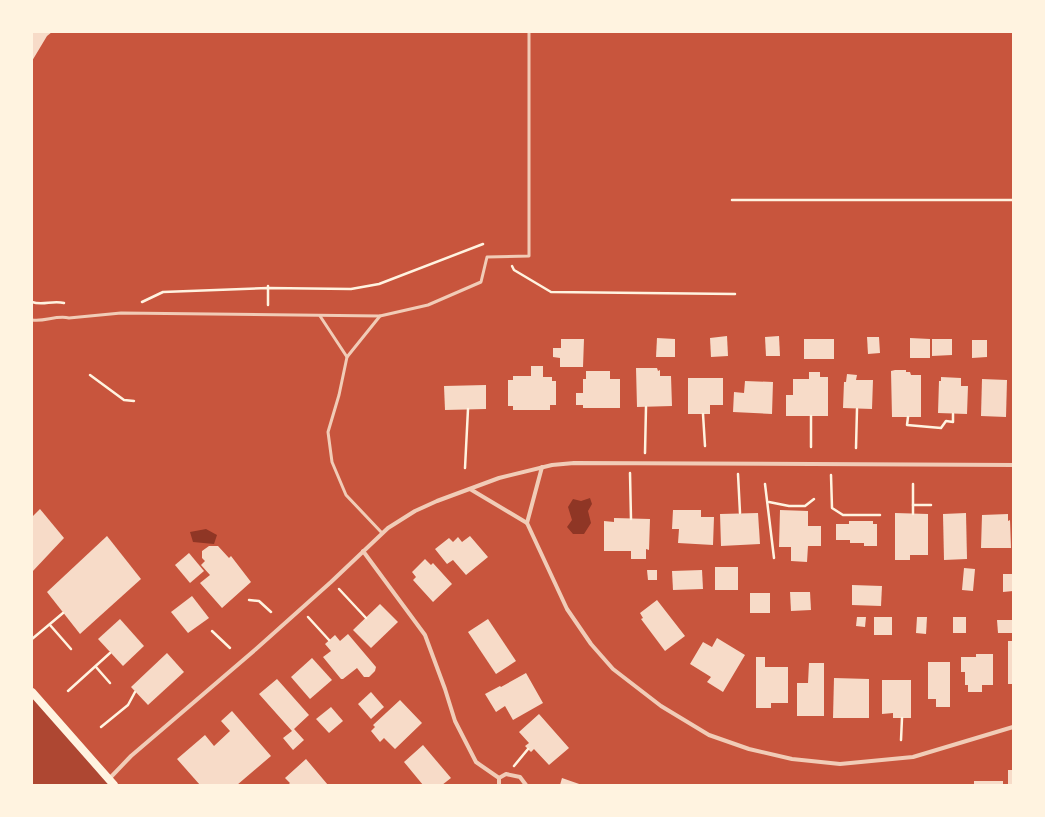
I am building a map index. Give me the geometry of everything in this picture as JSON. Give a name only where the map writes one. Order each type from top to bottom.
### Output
[{"type":"main road","points":[[32,692],[111,782]]},
{"type":"street","points":[[111,782],[131,756],[331,582],[388,528],[414,511],[499,478],[542,467],[574,463],[1013,465]]},
{"type":"street","points":[[527,524],[542,467]]},
{"type":"street","points":[[470,489],[527,524],[568,610],[591,644],[613,668],[661,706],[709,735],[749,748],[792,759],[840,764],[913,757],[1013,727]]},
{"type":"street","points":[[362,551],[425,635],[446,689],[455,721],[476,762],[499,778]]},
{"type":"street","points":[[499,778],[506,774],[520,777],[526,785]]},
{"type":"street","points":[[499,778],[499,785]]},
{"type":"lane","points":[[32,320],[45,321],[53,317],[61,316],[69,318],[121,313],[380,316],[428,305],[481,282],[487,257],[529,256],[529,32]]},
{"type":"lane","points":[[320,316],[347,357]]},
{"type":"lane","points":[[380,316],[347,357],[339,395],[328,432],[332,462],[346,495],[382,533]]},
{"type":"path","points":[[732,200],[1013,200]]},
{"type":"path","points":[[142,302],[163,292],[268,287],[351,289],[379,284],[483,244]]},
{"type":"path","points":[[506,257],[514,270],[551,292],[735,294]]},
{"type":"path","points":[[268,287],[268,294]]},
{"type":"path","points":[[32,302],[38,304],[56,301],[64,303]]},
{"type":"path","points":[[90,375],[124,400],[134,401]]},
{"type":"path","points":[[645,464],[646,407]]},
{"type":"path","points":[[856,448],[857,409]]},
{"type":"path","points":[[465,468],[468,410]]},
{"type":"path","points":[[702,414],[705,446]]},
{"type":"path","points":[[908,417],[907,425],[941,428],[946,422],[953,422],[953,414]]},
{"type":"path","points":[[811,416],[811,447]]},
{"type":"path","points":[[630,463],[631,519]]},
{"type":"path","points":[[737,464],[740,514]]},
{"type":"path","points":[[766,484],[774,558]]},
{"type":"path","points":[[831,484],[832,508],[843,515],[880,515]]},
{"type":"path","points":[[913,484],[913,514]]},
{"type":"path","points":[[768,502],[789,506],[805,506],[814,499]]},
{"type":"path","points":[[913,505],[931,505]]},
{"type":"path","points":[[331,582],[366,618]]},
{"type":"path","points":[[249,600],[259,601],[271,612]]},
{"type":"path","points":[[301,608],[329,640]]},
{"type":"path","points":[[32,639],[63,613]]},
{"type":"path","points":[[50,625],[71,649]]},
{"type":"path","points":[[212,631],[230,648]]},
{"type":"path","points":[[68,690],[96,667],[110,653]]},
{"type":"path","points":[[96,667],[110,683]]},
{"type":"path","points":[[101,727],[128,705],[135,692]]},
{"type":"path","points":[[901,740],[902,718]]},
{"type":"path","points":[[506,774],[528,750]]},
{"type":"shaded area","points":[[590,498],[592,504],[588,511],[591,523],[584,534],[573,534],[567,527],[572,520],[568,507],[573,499],[581,501]]},
{"type":"shaded area","points":[[206,529],[217,535],[214,544],[193,542],[190,532]]},
{"type":"shaded area","points":[[32,692],[114,785],[32,785]]},
{"type":"building","points":[[32,32],[52,32],[47,36],[32,61]]},
{"type":"building","points":[[727,336],[728,356],[711,357],[710,338]]},
{"type":"building","points":[[779,336],[780,356],[766,356],[765,337]]},
{"type":"building","points":[[867,337],[879,337],[880,353],[868,354]]},
{"type":"building","points":[[657,338],[675,339],[675,357],[656,357]]},
{"type":"building","points":[[910,338],[930,339],[930,358],[910,358]]},
{"type":"building","points":[[561,339],[584,339],[583,367],[560,367],[560,358],[553,357],[553,348],[561,348]]},
{"type":"building","points":[[804,339],[834,339],[834,359],[804,359]]},
{"type":"building","points":[[932,339],[952,339],[952,355],[932,356]]},
{"type":"building","points":[[972,340],[987,340],[987,357],[972,358]]},
{"type":"building","points":[[531,366],[543,366],[543,377],[552,377],[552,381],[556,381],[556,405],[550,405],[550,410],[513,410],[513,406],[508,406],[508,380],[513,380],[513,376],[531,376]]},
{"type":"building","points":[[636,368],[657,368],[658,371],[660,370],[660,376],[671,376],[672,406],[637,407]]},
{"type":"building","points":[[906,370],[906,372],[910,372],[911,375],[921,375],[921,417],[892,417],[891,371]]},
{"type":"building","points":[[586,371],[610,371],[610,379],[620,379],[620,408],[583,408],[583,405],[576,405],[576,393],[583,393],[583,379],[586,379]]},
{"type":"building","points":[[809,372],[820,372],[820,377],[828,377],[828,416],[786,416],[786,395],[793,395],[793,379],[809,379]]},
{"type":"building","points":[[847,374],[857,375],[856,380],[873,380],[872,409],[843,408],[844,382],[846,382]]},
{"type":"building","points":[[941,377],[961,378],[961,386],[968,386],[967,414],[938,413],[939,381],[941,381]]},
{"type":"building","points":[[688,378],[723,378],[723,405],[710,405],[710,414],[688,414]]},
{"type":"building","points":[[982,379],[1007,380],[1006,417],[981,416]]},
{"type":"building","points":[[745,381],[773,382],[772,414],[733,412],[734,392],[744,393]]},
{"type":"building","points":[[486,385],[486,409],[445,410],[444,386]]},
{"type":"building","points":[[40,509],[64,538],[32,572],[32,517]]},
{"type":"building","points":[[673,510],[701,510],[701,517],[714,517],[713,545],[678,543],[679,529],[672,529]]},
{"type":"building","points":[[780,510],[808,511],[808,526],[821,526],[821,546],[808,546],[807,562],[791,561],[791,547],[779,547]]},
{"type":"building","points":[[758,513],[760,544],[721,546],[720,514]]},
{"type":"building","points":[[895,513],[928,514],[928,555],[910,555],[910,560],[895,560]]},
{"type":"building","points":[[966,513],[967,559],[944,560],[943,514]]},
{"type":"building","points":[[1008,514],[1008,521],[1010,520],[1011,548],[981,548],[982,515]]},
{"type":"building","points":[[614,518],[650,519],[649,550],[646,549],[646,559],[631,559],[631,551],[604,551],[604,521],[614,522]]},
{"type":"building","points":[[849,521],[873,521],[873,524],[877,524],[877,546],[864,546],[864,543],[850,543],[850,540],[836,540],[836,524],[849,524]]},
{"type":"building","points":[[107,536],[141,579],[80,634],[47,592]]},
{"type":"building","points":[[470,536],[488,557],[466,575],[453,560],[447,564],[435,549],[449,538],[453,542],[458,537],[462,542]]},
{"type":"building","points":[[209,546],[218,546],[229,558],[231,556],[251,582],[222,608],[200,583],[210,575],[201,565],[205,561],[202,558],[202,551]]},
{"type":"building","points":[[189,553],[204,571],[190,583],[175,565]]},
{"type":"building","points":[[425,559],[431,565],[433,563],[452,584],[433,602],[413,580],[416,577],[412,572]]},
{"type":"building","points":[[715,567],[738,567],[738,590],[715,590]]},
{"type":"building","points":[[964,568],[975,569],[973,591],[962,590]]},
{"type":"building","points":[[647,570],[657,570],[657,580],[648,580]]},
{"type":"building","points":[[702,570],[703,589],[673,590],[672,571]]},
{"type":"building","points":[[1003,574],[1013,574],[1013,591],[1003,592]]},
{"type":"building","points":[[852,585],[882,586],[881,606],[852,605]]},
{"type":"building","points":[[790,592],[810,592],[811,610],[791,611]]},
{"type":"building","points":[[750,593],[770,593],[770,613],[750,613]]},
{"type":"building","points":[[192,596],[209,618],[188,633],[171,612]]},
{"type":"building","points":[[657,600],[685,636],[665,651],[641,619],[643,618],[640,613]]},
{"type":"building","points":[[380,604],[398,622],[371,648],[353,630]]},
{"type":"building","points":[[857,617],[866,617],[865,627],[856,626]]},
{"type":"building","points":[[874,617],[892,617],[892,635],[874,635]]},
{"type":"building","points":[[917,617],[927,617],[926,634],[916,633]]},
{"type":"building","points":[[953,617],[966,617],[966,633],[953,633]]},
{"type":"building","points":[[120,619],[144,646],[123,666],[98,639]]},
{"type":"building","points":[[488,619],[516,661],[496,674],[468,632]]},
{"type":"building","points":[[997,620],[1013,620],[1013,633],[998,633]]},
{"type":"building","points":[[348,634],[376,667],[375,671],[369,677],[364,677],[357,668],[341,679],[323,657],[331,651],[325,644],[335,635],[340,641]]},
{"type":"building","points":[[717,638],[745,655],[723,692],[707,682],[711,677],[690,664],[703,642],[712,647]]},
{"type":"building","points":[[1008,641],[1013,641],[1013,684],[1008,684]]},
{"type":"building","points":[[167,653],[184,672],[148,705],[131,687]]},
{"type":"building","points":[[976,654],[993,654],[993,685],[982,685],[982,692],[968,692],[968,685],[965,685],[965,672],[961,672],[961,657],[976,657]]},
{"type":"building","points":[[756,657],[765,657],[765,667],[788,667],[788,703],[771,703],[771,708],[756,708]]},
{"type":"building","points":[[312,658],[332,680],[310,699],[291,677]]},
{"type":"building","points":[[928,662],[950,662],[950,707],[936,707],[936,699],[928,699]]},
{"type":"building","points":[[809,663],[824,663],[824,716],[797,716],[797,683],[808,683]]},
{"type":"building","points":[[526,673],[543,703],[513,720],[505,706],[496,712],[485,694]]},
{"type":"building","points":[[834,678],[869,679],[869,718],[833,718]]},
{"type":"building","points":[[277,679],[309,715],[294,729],[304,740],[293,750],[283,738],[292,731],[259,694]]},
{"type":"building","points":[[882,680],[911,680],[911,718],[893,718],[893,713],[882,714]]},
{"type":"building","points":[[371,692],[384,707],[371,719],[358,704]]},
{"type":"building","points":[[400,700],[422,723],[395,749],[384,738],[380,742],[371,731],[375,727],[373,725]]},
{"type":"building","points":[[331,707],[343,721],[329,733],[316,719]]},
{"type":"building","points":[[232,711],[271,756],[237,785],[200,785],[177,759],[205,735],[214,746],[230,731],[221,721]]},
{"type":"building","points":[[539,714],[569,748],[549,765],[534,749],[531,752],[525,746],[529,743],[519,732]]},
{"type":"building","points":[[423,745],[451,778],[442,785],[423,785],[404,762]]},
{"type":"building","points":[[306,759],[328,785],[288,785],[290,783],[285,778]]},
{"type":"building","points":[[1008,770],[1013,770],[1013,785],[1008,785]]},
{"type":"building","points":[[562,778],[582,785],[560,785]]},
{"type":"building","points":[[974,781],[1003,781],[1003,785],[974,785]]}]
